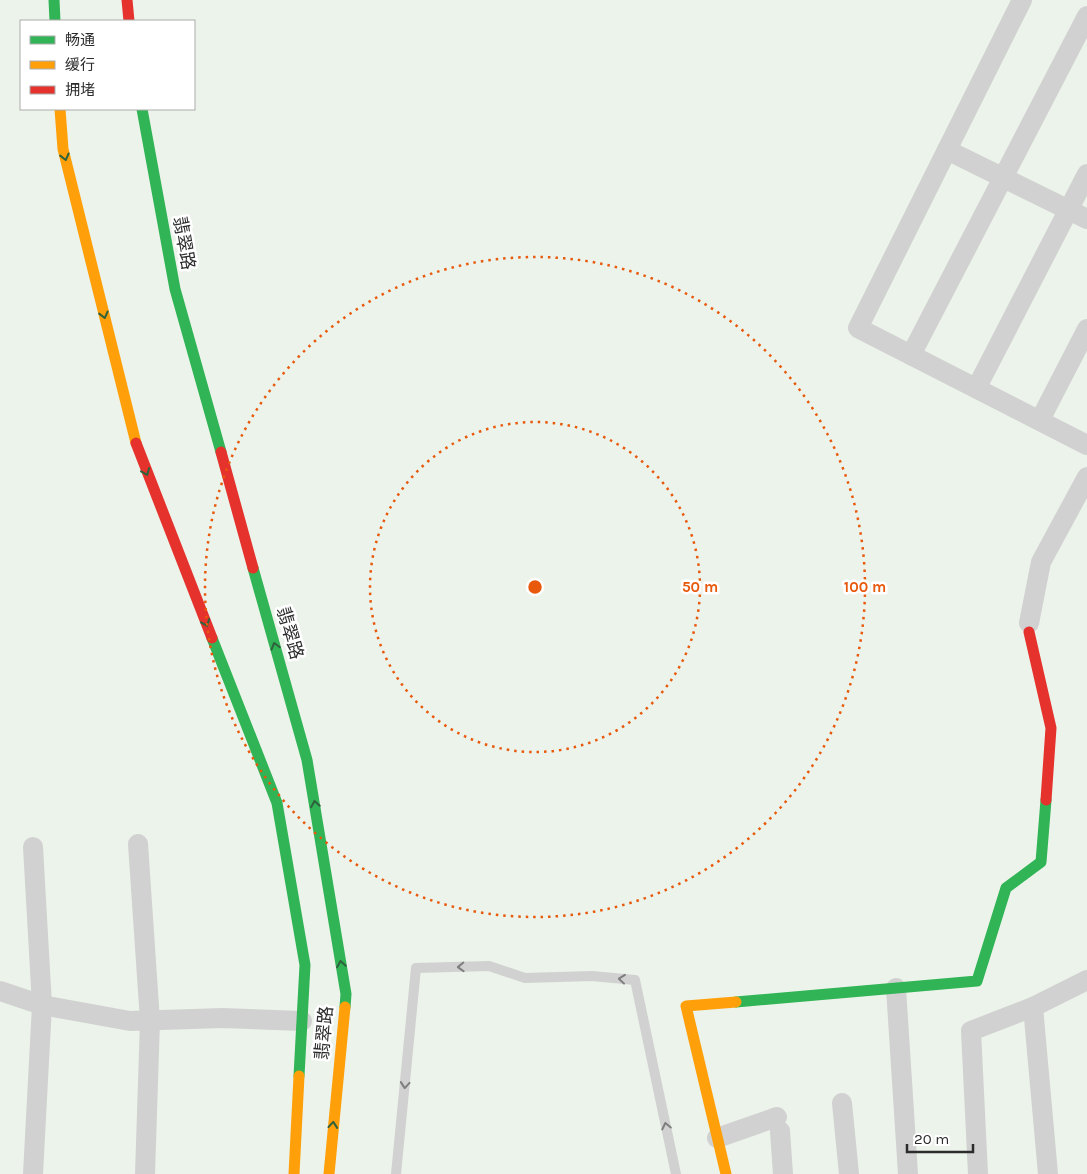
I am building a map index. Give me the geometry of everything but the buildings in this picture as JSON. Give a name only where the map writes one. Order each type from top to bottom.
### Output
[{"type":"main road","points":[[54,0],[55,20]]},
{"type":"main road","points":[[127,0],[129,20]]},
{"type":"main road","points":[[60,110],[62,149],[137,448],[278,803],[305,965],[294,1174]]},
{"type":"main road","name":"翡翠路","points":[[142,110],[175,289],[308,760],[346,994],[328,1174]]},
{"type":"main road","points":[[726,1174],[686,1006],[977,981],[1006,888],[1041,862],[1051,728],[1029,628]]},
{"type":"street","points":[[1022,0],[858,328],[978,387],[1087,445]]},
{"type":"street","points":[[911,355],[1087,16]]},
{"type":"street","points":[[947,150],[1087,219]]},
{"type":"street","points":[[978,387],[1087,174]]},
{"type":"street","points":[[1040,420],[1087,329]]},
{"type":"street","points":[[1029,628],[1041,562],[1087,477]]},
{"type":"street","points":[[138,844],[150,1021],[144,1174]]},
{"type":"street","points":[[33,847],[42,1005],[33,1174]]},
{"type":"street","points":[[978,1174],[971,1031],[1033,1007],[1087,980]]},
{"type":"street","points":[[896,988],[908,1174]]},
{"type":"street","points":[[0,991],[42,1005],[130,1021],[223,1018],[302,1021]]},
{"type":"street","points":[[1033,1007],[1048,1174]]},
{"type":"street","points":[[842,1103],[849,1174]]},
{"type":"street","points":[[718,1138],[779,1124],[783,1174]]},
{"type":"lane","points":[[396,1174],[416,968],[488,966],[525,978],[592,976],[635,980],[676,1174]]},
{"type":"shaded area","points":[[0,0],[1087,0],[1087,1174],[0,1174]]},
{"type":"traffic: fast","points":[[54,0],[55,20]]},
{"type":"traffic: fast","points":[[142,110],[175,289],[221,452]]},
{"type":"traffic: fast","points":[[253,568],[307,760],[346,994],[345,1007]]},
{"type":"traffic: fast","points":[[212,638],[277,803],[305,965],[299,1076]]},
{"type":"traffic: fast","points":[[736,1002],[977,981],[1006,888],[1041,862],[1046,800]]},
{"type":"traffic: slow","points":[[60,110],[63,149],[136,443]]},
{"type":"traffic: slow","points":[[726,1174],[686,1006],[736,1002]]},
{"type":"traffic: slow","points":[[329,1174],[345,1007]]},
{"type":"traffic: slow","points":[[294,1174],[299,1076]]},
{"type":"traffic: jam","points":[[127,0],[129,20]]},
{"type":"traffic: jam","points":[[136,443],[212,638]]},
{"type":"traffic: jam","points":[[221,452],[253,568]]},
{"type":"traffic: jam","points":[[1029,632],[1051,728],[1046,800]]}]
